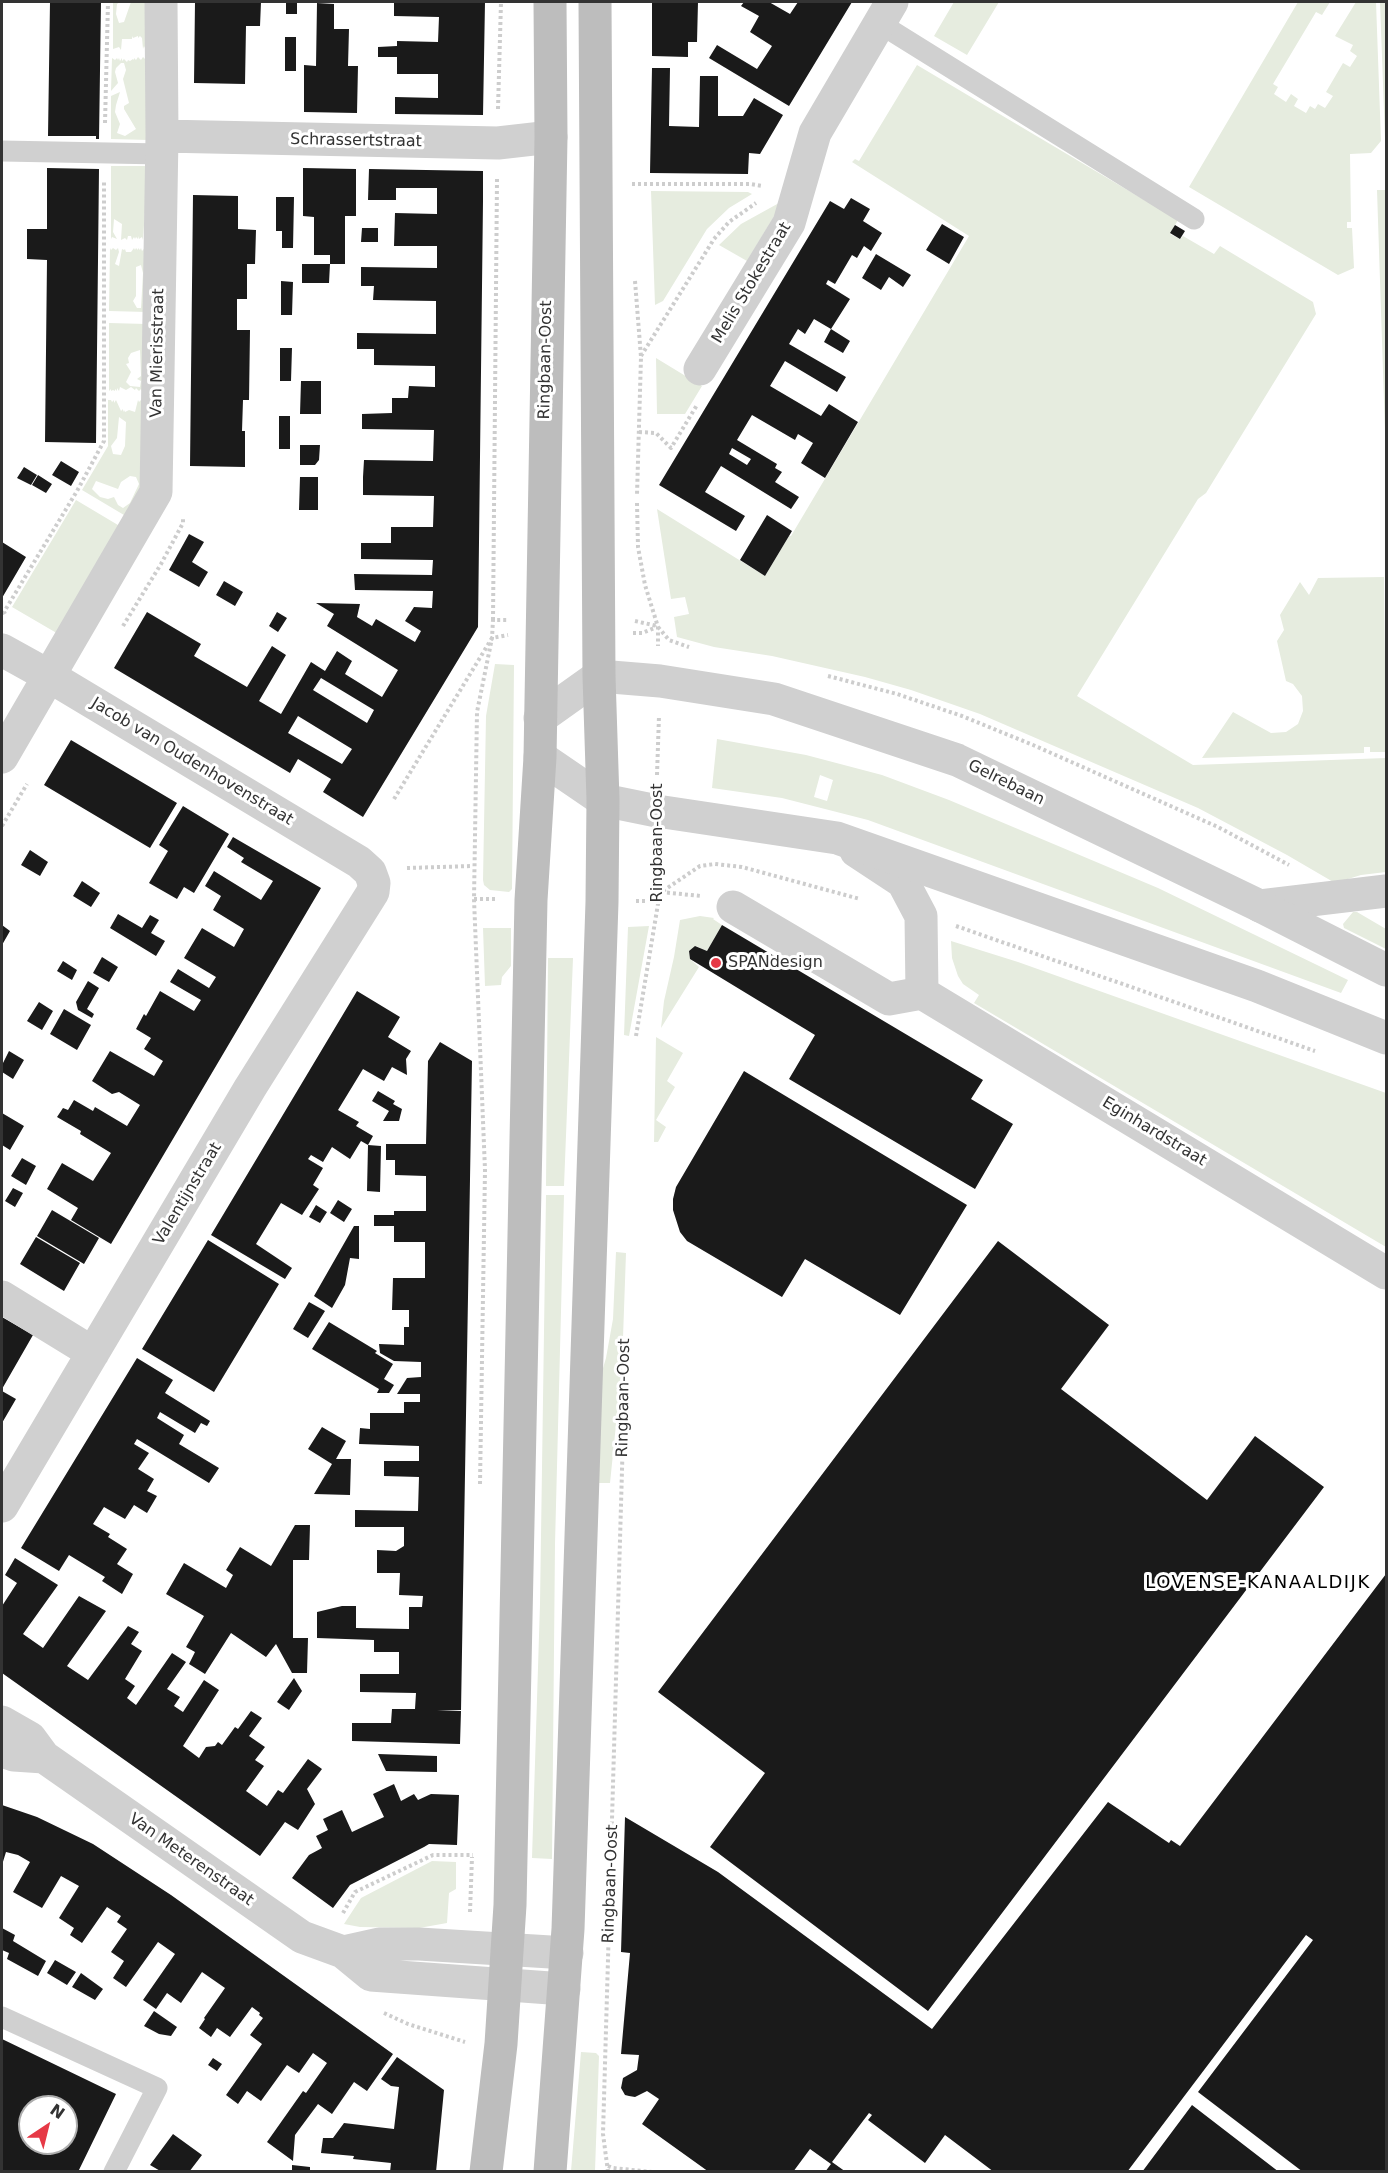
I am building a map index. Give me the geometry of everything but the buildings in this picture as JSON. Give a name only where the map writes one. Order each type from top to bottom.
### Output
[{"type":"main road","name":"Ringbaan-Oost","points":[[486,2172],[501,2044],[511,1882],[531,900],[540,757],[551,137],[550,2]]},
{"type":"main road","points":[[550,2172],[567,1953],[601,932],[603,800],[599,676],[595,2]]},
{"type":"street","name":"Van Mierisstraat","points":[[2,757],[156,492],[162,145],[161,2]]},
{"type":"street","name":"Melis Stokestraat","points":[[700,369],[789,224],[815,133],[886,12]]},
{"type":"street","name":"Schrassertstraat","points":[[162,145],[498,142],[551,137]]},
{"type":"street","name":"Jacob van Oudenhovenstraat","points":[[2,650],[359,862],[370,872],[374,883]]},
{"type":"street","name":"Gelrebaan","points":[[599,676],[660,681],[774,699],[957,760],[1260,906],[1386,970]]},
{"type":"street","points":[[540,718],[599,676]]},
{"type":"street","points":[[540,757],[603,800],[657,811],[837,838],[1257,986],[1386,1038]]},
{"type":"street","points":[[733,907],[889,999],[922,993],[921,916],[903,882],[837,838]]},
{"type":"street","name":"Valentijnstraat","points":[[2,1506],[250,1088],[369,899],[374,883]]},
{"type":"street","points":[[1260,906],[1386,891]]},
{"type":"street","name":"Eginhardstraat","points":[[922,993],[1386,1273]]},
{"type":"street","points":[[2,1298],[93,1353]]},
{"type":"street","name":"Van Meterenstraat","points":[[2,1722],[30,1738],[44,1758],[302,1937],[343,1952],[371,1975],[505,1986]]},
{"type":"street","name":"Van Meterenstraat","points":[[2,1751],[14,1755],[44,1758]]},
{"type":"street","points":[[343,1952],[379,1944],[567,1953]]},
{"type":"street","points":[[505,1986],[564,1989]]},
{"type":"lane","points":[[886,12],[1194,219]]},
{"type":"lane","points":[[2,151],[104,153],[162,145]]},
{"type":"lane","points":[[2,2017],[157,2088],[114,2172]]},
{"type":"path","points":[[7,618],[4,612],[77,491],[104,441],[104,153],[108,2]]},
{"type":"path","points":[[493,620],[494,388],[501,2]]},
{"type":"path","points":[[632,184],[750,184],[768,188]]},
{"type":"path","name":"Ringbaan-Oost","points":[[635,1040],[660,892],[657,811],[660,681],[657,627],[645,585],[638,547],[637,496],[641,357]]},
{"type":"path","points":[[639,432],[656,433],[671,448],[710,383],[700,369]]},
{"type":"path","points":[[394,799],[492,638],[477,712],[473,866],[485,1170],[480,1490]]},
{"type":"path","points":[[1033,745],[1218,827],[1342,896]]},
{"type":"path","points":[[660,892],[700,866],[716,864],[742,867],[865,900]]},
{"type":"path","points":[[374,883],[393,871],[413,867],[473,866]]},
{"type":"path","points":[[921,916],[963,928],[1320,1053]]},
{"type":"path","name":"Ringbaan-Oost","points":[[608,2172],[603,2134],[624,1394]]},
{"type":"path","points":[[343,1952],[337,1923],[355,1892],[434,1855],[473,1855],[468,1947]]},
{"type":"path","points":[[464,2042],[466,1983]]},
{"type":"path","points":[[608,2166],[652,2172]]},
{"type":"shaded area","points":[[113,2],[120,2],[117,4],[116,14],[119,23],[124,22],[131,2],[150,2],[145,48],[144,46],[143,49],[140,36],[133,38],[132,36],[132,39],[122,39],[121,50],[119,47],[113,49]]},
{"type":"shaded area","points":[[954,2],[999,2],[967,55],[934,36]]},
{"type":"shaded area","points":[[1298,2],[1330,2],[1322,15],[1316,12],[1273,84],[1278,87],[1274,94],[1286,102],[1291,94],[1298,99],[1294,106],[1306,113],[1310,106],[1315,109],[1318,104],[1325,108],[1333,96],[1326,92],[1343,63],[1350,67],[1357,56],[1350,51],[1353,45],[1335,36],[1356,2],[1376,2],[1381,141],[1371,153],[1350,154],[1351,222],[1347,222],[1347,228],[1352,228],[1354,268],[1338,275],[1189,187]]},
{"type":"shaded area","points":[[1380,2],[1386,2],[1386,166]]},
{"type":"shaded area","points":[[138,57],[141,60],[143,57],[145,59],[149,140],[111,139],[111,96],[120,92],[115,112],[120,124],[117,133],[125,136],[136,129],[124,109],[124,106],[129,103],[123,79],[126,70],[124,63],[116,68],[118,83],[111,91],[112,58],[118,60],[119,58],[120,61],[122,58],[122,61],[124,59],[127,62],[134,58],[136,60]]},
{"type":"shaded area","points":[[917,65],[1178,220],[1170,234],[1180,239],[1183,236],[1214,254],[1220,246],[1313,302],[1316,314],[1206,493],[1198,499],[1077,696],[1193,765],[1386,758],[1386,872],[1361,875],[1335,883],[1198,808],[980,714],[865,677],[772,656],[714,647],[677,637],[674,617],[689,614],[685,597],[671,599],[657,509],[765,576],[969,236],[852,162],[855,159],[859,161]]},
{"type":"shaded area","points":[[111,166],[148,166],[143,240],[142,237],[139,239],[139,236],[138,239],[134,237],[132,240],[131,236],[128,236],[127,240],[125,238],[121,240],[122,224],[114,219],[113,232],[117,239],[112,237],[111,239]]},
{"type":"shaded area","points":[[1377,190],[1386,190],[1386,462]]},
{"type":"shaded area","points":[[651,191],[748,192],[752,194],[729,208],[707,229],[663,301],[655,305]]},
{"type":"shaded area","points":[[779,203],[781,205],[747,261],[719,245],[741,224]]},
{"type":"shaded area","points":[[110,248],[116,250],[118,248],[115,264],[119,266],[122,249],[131,252],[134,248],[140,250],[141,248],[142,251],[144,249],[147,312],[109,311]],"holes":[[[141,265],[143,273],[141,308],[137,308],[133,301],[136,296],[136,267]]]},
{"type":"shaded area","points":[[109,323],[147,324],[142,391],[131,387],[126,390],[120,387],[119,391],[117,388],[117,391],[115,389],[111,391],[111,389],[109,391]],"holes":[[[140,350],[141,376],[137,379],[141,381],[140,387],[130,386],[126,382],[131,372],[126,364],[129,363],[128,358],[131,353]]]},
{"type":"shaded area","points":[[656,358],[702,386],[685,414],[657,414]]},
{"type":"shaded area","points":[[108,400],[112,402],[114,400],[114,403],[116,400],[123,412],[129,410],[135,412],[138,400],[139,402],[141,400],[145,484],[129,518],[82,490],[108,446]],"holes":[[[119,417],[126,422],[125,446],[121,455],[113,454],[111,446],[117,438]],[[130,476],[136,477],[139,484],[130,503],[123,508],[118,505],[114,497],[108,499],[100,497],[92,489],[96,481],[118,489],[121,482]]]},
{"type":"shaded area","points":[[76,500],[123,528],[60,635],[12,607]]},
{"type":"shaded area","points":[[1384,577],[1386,752],[1370,752],[1370,747],[1364,747],[1364,753],[1202,758],[1233,712],[1271,733],[1286,732],[1298,724],[1303,711],[1302,696],[1293,684],[1286,681],[1277,641],[1284,630],[1280,615],[1300,582],[1309,595],[1318,578]]},
{"type":"shaded area","points":[[495,664],[514,665],[512,889],[509,892],[490,890],[484,885],[483,880],[486,716]]},
{"type":"shaded area","points":[[717,739],[806,755],[882,775],[949,800],[1158,888],[1348,980],[1341,993],[868,820],[782,798],[712,788]],"holes":[[[820,775],[833,780],[827,801],[814,797]]]},
{"type":"shaded area","points":[[1353,912],[1357,912],[1386,929],[1386,949],[1344,928],[1343,924]]},
{"type":"shaded area","points":[[700,916],[714,918],[722,925],[707,951],[696,946],[689,951],[690,959],[699,967],[661,1028],[680,920]]},
{"type":"shaded area","points":[[649,926],[629,1036],[624,1035],[628,927]]},
{"type":"shaded area","points":[[483,928],[511,928],[511,966],[502,977],[501,985],[485,986]]},
{"type":"shaded area","points":[[951,941],[1018,962],[1386,1093],[1386,1247],[974,1003],[979,995],[963,984],[958,976],[952,958]]},
{"type":"shaded area","points":[[548,958],[573,958],[564,1186],[546,1186]]},
{"type":"shaded area","points":[[656,1037],[683,1053],[667,1081],[675,1087],[656,1120],[666,1127],[658,1142],[654,1142]]},
{"type":"shaded area","points":[[546,1195],[564,1195],[555,1544],[552,1859],[532,1858],[540,1604]]},
{"type":"shaded area","points":[[616,1252],[626,1253],[622,1366],[610,1483],[593,1483],[598,1385],[606,1358],[613,1319]]},
{"type":"shaded area","points":[[432,1861],[456,1862],[456,1889],[449,1893],[447,1923],[419,1928],[360,1927],[344,1924],[361,1898]]},
{"type":"shaded area","points":[[581,2052],[596,2053],[599,2056],[595,2171],[571,2171]]},
{"type":"place","name":"SPANdesign","points":[[716,963]]},
{"type":"district","name":"LOVENSE-KANAALDIJK","points":[[1258,1583]]}]
